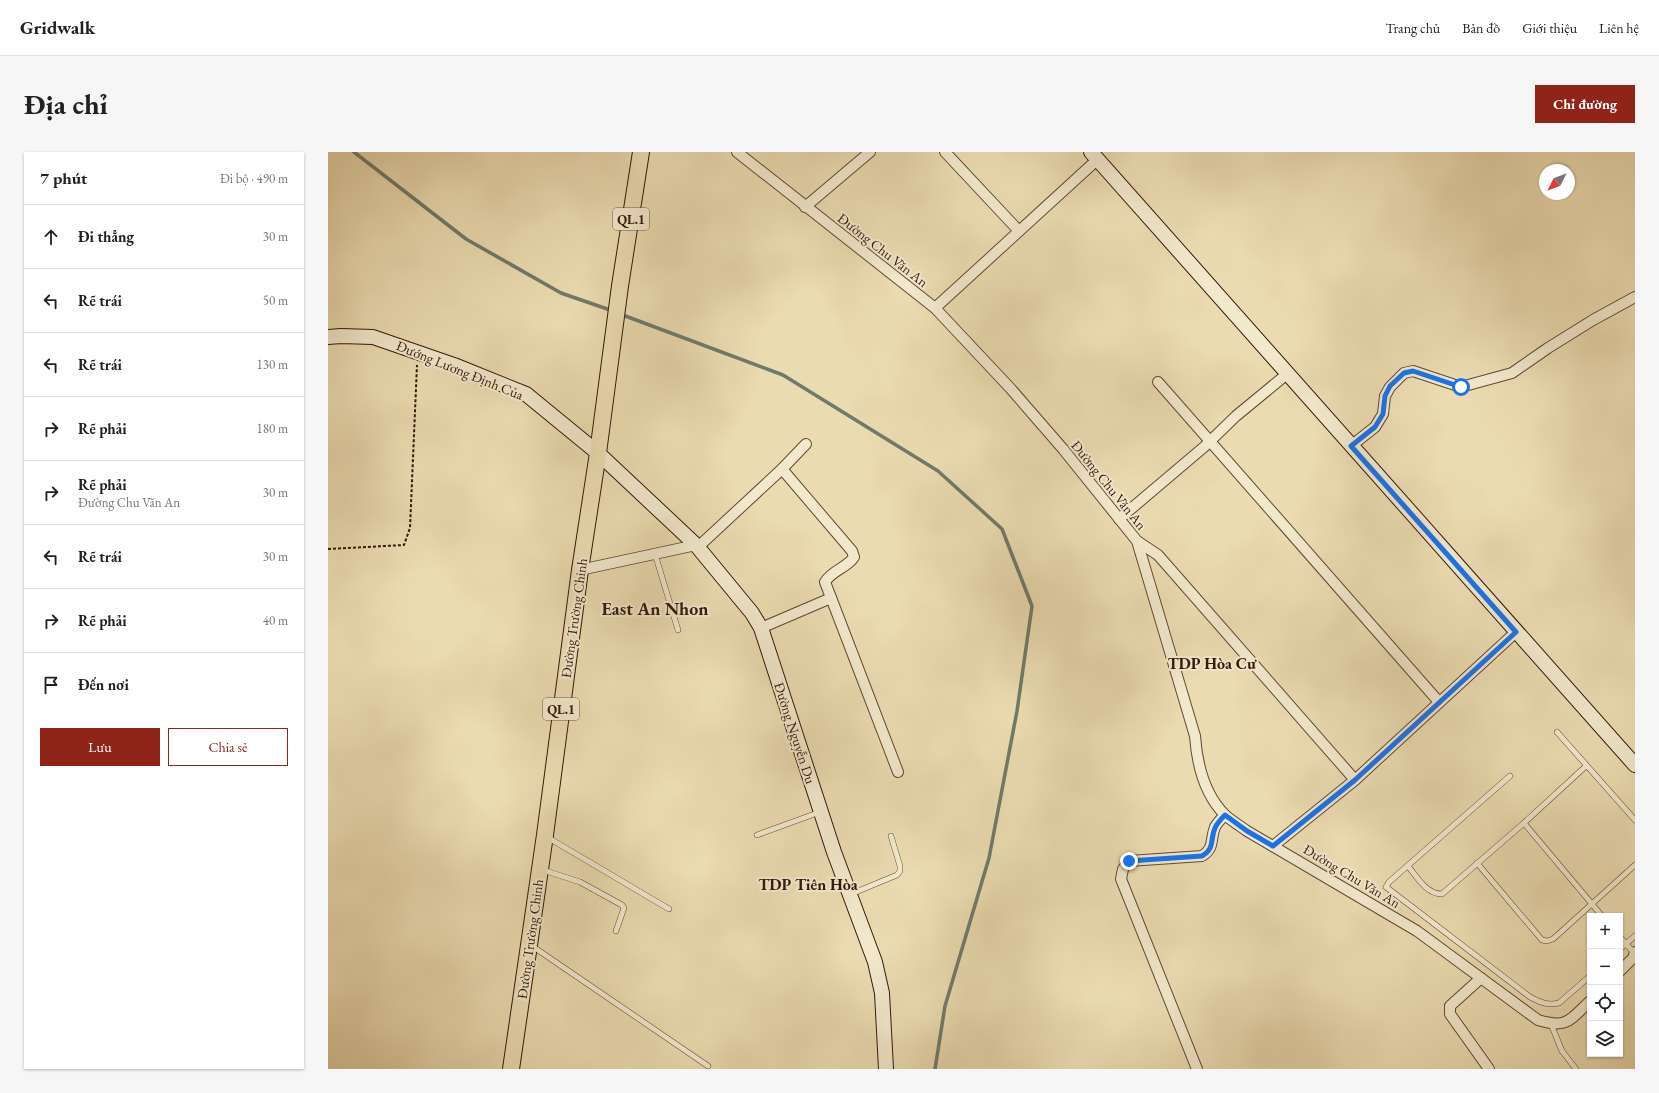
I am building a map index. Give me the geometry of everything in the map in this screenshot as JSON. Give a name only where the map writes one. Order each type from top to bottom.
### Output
[{"type":"main road","name":"Đường Trường Chinh","points":[[511,1069],[545,836],[580,570],[598,453],[620,286],[641,152]]},
{"type":"street","name":"Đường Chu Văn An","points":[[737,152],[934,308],[1011,389],[1137,541],[1195,736],[1196,757],[1202,778],[1213,800],[1225,815],[1247,831],[1417,930],[1538,1020],[1550,1024]]},
{"type":"street","points":[[805,207],[870,152]]},
{"type":"street","points":[[945,152],[1019,231]]},
{"type":"street","points":[[934,308],[1019,231],[1095,156],[1635,765]]},
{"type":"street","points":[[1351,446],[1375,427],[1383,414],[1385,396],[1390,386],[1404,373],[1413,371],[1461,387],[1512,373],[1548,348],[1635,297]]},
{"type":"street","name":"Đướng Lương Định Của","points":[[328,337],[374,337],[454,365],[526,394],[598,453]]},
{"type":"street","points":[[1119,519],[1236,416],[1287,374]]},
{"type":"street","points":[[1158,382],[1439,702]]},
{"type":"street","points":[[580,570],[697,546],[782,469],[806,444]]},
{"type":"street","name":"Đường Nguyễn Du","points":[[598,453],[697,546],[752,613],[761,628],[821,812],[875,962],[882,993],[886,1069]]},
{"type":"street","points":[[782,469],[852,551],[854,557],[851,563],[829,576],[825,582],[898,772]]},
{"type":"street","points":[[1137,541],[1158,555],[1355,780]]},
{"type":"street","points":[[761,628],[831,598]]},
{"type":"street","points":[[1273,846],[1355,780],[1516,632]]},
{"type":"street","points":[[1197,1069],[1121,879],[1123,869],[1129,861],[1202,856],[1211,848],[1215,827],[1225,815]]},
{"type":"street","points":[[1623,968],[1633,958],[1634,953]]},
{"type":"street","points":[[1481,978],[1450,1006],[1449,1009],[1450,1014],[1489,1069]]},
{"type":"street","points":[[1550,1024],[1562,1024],[1572,1019],[1587,1003]]},
{"type":"lane","points":[[655,554],[678,630]]},
{"type":"lane","points":[[1557,732],[1635,820]]},
{"type":"lane","points":[[1408,866],[1429,892],[1442,894],[1524,823],[1586,766]]},
{"type":"lane","points":[[1510,776],[1389,882],[1386,887],[1530,997],[1543,1004],[1559,1003],[1587,979]]},
{"type":"lane","points":[[757,835],[821,812]]},
{"type":"lane","points":[[1524,823],[1600,913]]},
{"type":"lane","points":[[545,836],[669,909]]},
{"type":"lane","points":[[850,895],[897,875],[900,871],[900,866],[891,836]]},
{"type":"lane","points":[[1477,863],[1542,940],[1546,941],[1552,939],[1635,865]]},
{"type":"lane","points":[[540,869],[580,882],[622,905],[624,912],[616,931]]},
{"type":"lane","points":[[1621,949],[1635,936]]},
{"type":"lane","points":[[1623,940],[1634,953]]},
{"type":"lane","points":[[529,944],[708,1066]]},
{"type":"lane","points":[[1550,1024],[1562,1050],[1576,1069]]},
{"type":"path","points":[[328,549],[404,545],[410,528],[418,352]]},
{"type":"waterway","points":[[354,152],[466,239],[561,293],[613,311]]},
{"type":"waterway","points":[[620,314],[783,375],[938,471],[1002,529],[1032,606],[1017,711],[989,858],[945,1006],[935,1069]]},
{"type":"district","name":"East An Nhon","points":[[655,609]]},
{"type":"district","name":"TDP Hòa Cư","points":[[1212,663]]},
{"type":"district","name":"TDP Tiên Hòa","points":[[808,884]]},
{"type":"route","points":[[1129,861],[1202,856],[1211,848],[1215,827],[1225,815],[1247,831],[1273,846],[1355,780],[1516,632],[1351,446],[1375,427],[1383,414],[1385,396],[1390,386],[1404,373],[1413,371],[1461,387]]}]
